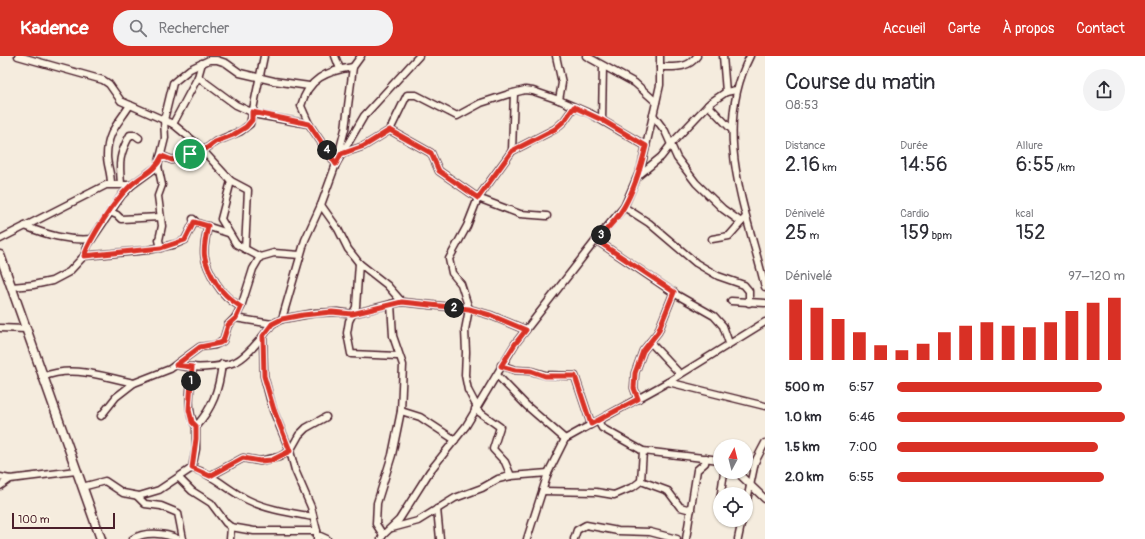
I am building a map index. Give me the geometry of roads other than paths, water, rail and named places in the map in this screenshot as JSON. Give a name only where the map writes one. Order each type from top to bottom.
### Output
[{"type":"street","points":[[18,56],[103,80],[109,84],[117,97],[130,105],[173,124],[203,151],[231,181],[248,190],[245,249]]},
{"type":"street","points":[[226,63],[228,56]]},
{"type":"street","points":[[162,156],[172,160],[203,151],[215,142],[233,135],[246,127],[252,120],[252,112],[264,56]]},
{"type":"street","points":[[335,56],[340,69]]},
{"type":"street","points":[[282,319],[300,255],[336,164],[346,129],[352,68],[361,56]]},
{"type":"street","points":[[336,164],[364,116],[420,56]]},
{"type":"street","points":[[556,56],[562,83],[558,100]]},
{"type":"street","points":[[586,56],[635,83],[656,102]]},
{"type":"street","points":[[391,304],[393,336],[398,356],[402,359],[403,364],[401,411],[392,455],[377,503],[376,524],[382,537],[399,520],[430,471],[455,440],[515,344],[596,240],[615,220],[624,207],[638,176],[646,146],[660,85],[660,56]]},
{"type":"street","points":[[660,67],[684,66],[692,62],[697,56]]},
{"type":"street","points":[[723,56],[726,92]]},
{"type":"street","points":[[750,56],[736,90],[732,130],[738,187],[763,272],[765,287]]},
{"type":"street","points":[[12,286],[33,285],[52,281],[69,272],[84,256],[92,239],[110,212],[132,185],[158,166],[162,156],[165,138],[164,120],[173,84],[190,69],[202,63],[217,60],[226,63],[240,72],[259,78],[309,86]]},
{"type":"street","points":[[173,124],[198,77],[202,63]]},
{"type":"street","points":[[602,120],[603,66]]},
{"type":"street","points":[[336,164],[309,124],[301,106],[304,95],[309,86],[319,78],[340,69],[352,68]]},
{"type":"street","points":[[198,77],[224,97],[252,112],[309,124]]},
{"type":"street","points":[[341,154],[364,146],[390,130],[407,95],[416,95],[457,116],[481,103],[525,90],[533,91],[574,107],[602,120],[646,146]]},
{"type":"street","points":[[638,176],[661,157],[672,143],[708,105],[726,92],[736,90]]},
{"type":"street","points":[[512,151],[514,93]]},
{"type":"street","points":[[111,184],[111,172],[107,157],[111,132],[130,105]]},
{"type":"street","points":[[708,105],[732,130]]},
{"type":"street","points":[[511,476],[505,462],[493,449],[500,427],[476,408],[468,390],[465,375],[465,330],[469,309],[461,284],[452,273],[449,259],[467,226],[478,198],[512,151],[555,129],[564,121],[574,107]]},
{"type":"street","points":[[652,115],[666,131],[677,158],[696,183],[723,208],[741,222]]},
{"type":"street","points":[[390,130],[431,153],[439,171],[478,198],[520,214],[547,216]]},
{"type":"street","points":[[121,184],[119,164],[122,152],[130,135],[135,135],[139,138]]},
{"type":"street","points":[[158,166],[162,185],[158,196],[161,248]]},
{"type":"street","points":[[231,181],[220,218],[236,244],[260,257]]},
{"type":"street","points":[[0,239],[93,190],[111,184],[132,185]]},
{"type":"street","points":[[321,205],[338,229],[348,249],[359,263],[387,285],[402,302]]},
{"type":"street","points":[[624,207],[649,223],[696,263],[718,276],[744,286],[749,291],[749,303]]},
{"type":"street","points":[[110,212],[117,215],[120,219],[160,218]]},
{"type":"street","points":[[712,239],[729,236],[746,217]]},
{"type":"street","points":[[84,256],[161,248],[185,240],[194,220],[228,233]]},
{"type":"street","points":[[25,226],[47,235],[92,239]]},
{"type":"street","points":[[208,226],[204,246],[206,267],[228,298],[241,307]]},
{"type":"street","points":[[596,240],[674,292],[714,316],[723,326],[729,343]]},
{"type":"street","points":[[101,416],[116,397],[134,383],[176,365],[200,347],[223,341],[228,325],[236,318],[241,307],[253,269],[260,257],[274,253],[300,255]]},
{"type":"street","points":[[0,255],[12,286],[42,377],[68,444],[76,471],[101,539]]},
{"type":"street","points":[[359,263],[356,307],[352,314],[348,333],[351,354],[398,356]]},
{"type":"street","points":[[638,399],[633,380],[643,351],[658,332],[674,292]]},
{"type":"street","points":[[731,301],[765,303]]},
{"type":"street","points":[[176,365],[192,367],[236,361],[263,336],[272,324],[282,319],[315,313],[352,314],[402,302],[469,309],[490,315],[526,330]]},
{"type":"street","points":[[236,318],[272,324]]},
{"type":"street","points":[[527,539],[548,473],[565,439],[668,382],[765,322]]},
{"type":"street","points":[[0,328],[26,329]]},
{"type":"street","points":[[263,336],[264,376],[274,410],[290,451],[295,470],[309,499],[318,535]]},
{"type":"street","points":[[650,342],[680,374]]},
{"type":"street","points":[[82,487],[105,481],[115,490],[137,496],[153,492],[165,484],[179,478],[192,468],[196,449],[196,426],[211,408],[216,398],[222,364]]},
{"type":"street","points":[[501,366],[515,370],[531,371],[545,376],[575,376],[591,424]]},
{"type":"street","points":[[192,367],[189,410],[192,422],[196,426]]},
{"type":"street","points":[[42,377],[62,372],[76,371],[134,383]]},
{"type":"street","points":[[497,375],[539,417],[565,439]]},
{"type":"street","points":[[668,382],[765,406]]},
{"type":"street","points":[[401,411],[420,417],[455,440]]},
{"type":"street","points":[[210,476],[243,458],[260,461],[272,460],[290,451],[299,435],[306,428],[326,416]]},
{"type":"street","points":[[598,421],[602,428],[644,451],[713,459]]},
{"type":"street","points":[[749,487],[755,462],[765,443]]},
{"type":"street","points":[[543,491],[596,492],[614,495],[633,487],[641,481],[644,451]]},
{"type":"street","points":[[686,539],[692,510],[697,470],[705,463],[706,458]]},
{"type":"street","points":[[192,468],[210,476],[226,488],[250,501],[314,517]]},
{"type":"street","points":[[0,477],[10,479],[76,471]]},
{"type":"street","points":[[391,528],[418,521],[455,498],[511,476],[548,473]]},
{"type":"street","points":[[179,478],[192,491],[211,503],[231,528],[318,535],[327,539]]},
{"type":"street","points":[[0,486],[10,479]]},
{"type":"street","points":[[744,479],[765,499]]},
{"type":"street","points":[[641,481],[668,491],[680,507],[692,510]]},
{"type":"street","points":[[137,496],[145,504],[161,506],[178,513],[180,516],[182,539]]},
{"type":"street","points":[[437,509],[440,539]]},
{"type":"street","points":[[574,539],[577,530],[586,525],[618,531],[650,532],[677,539]]},
{"type":"street","points":[[738,539],[741,527]]},
{"type":"street","points":[[230,539],[231,528]]},
{"type":"street","points":[[132,539],[137,536],[152,534],[170,535],[178,539]]}]
